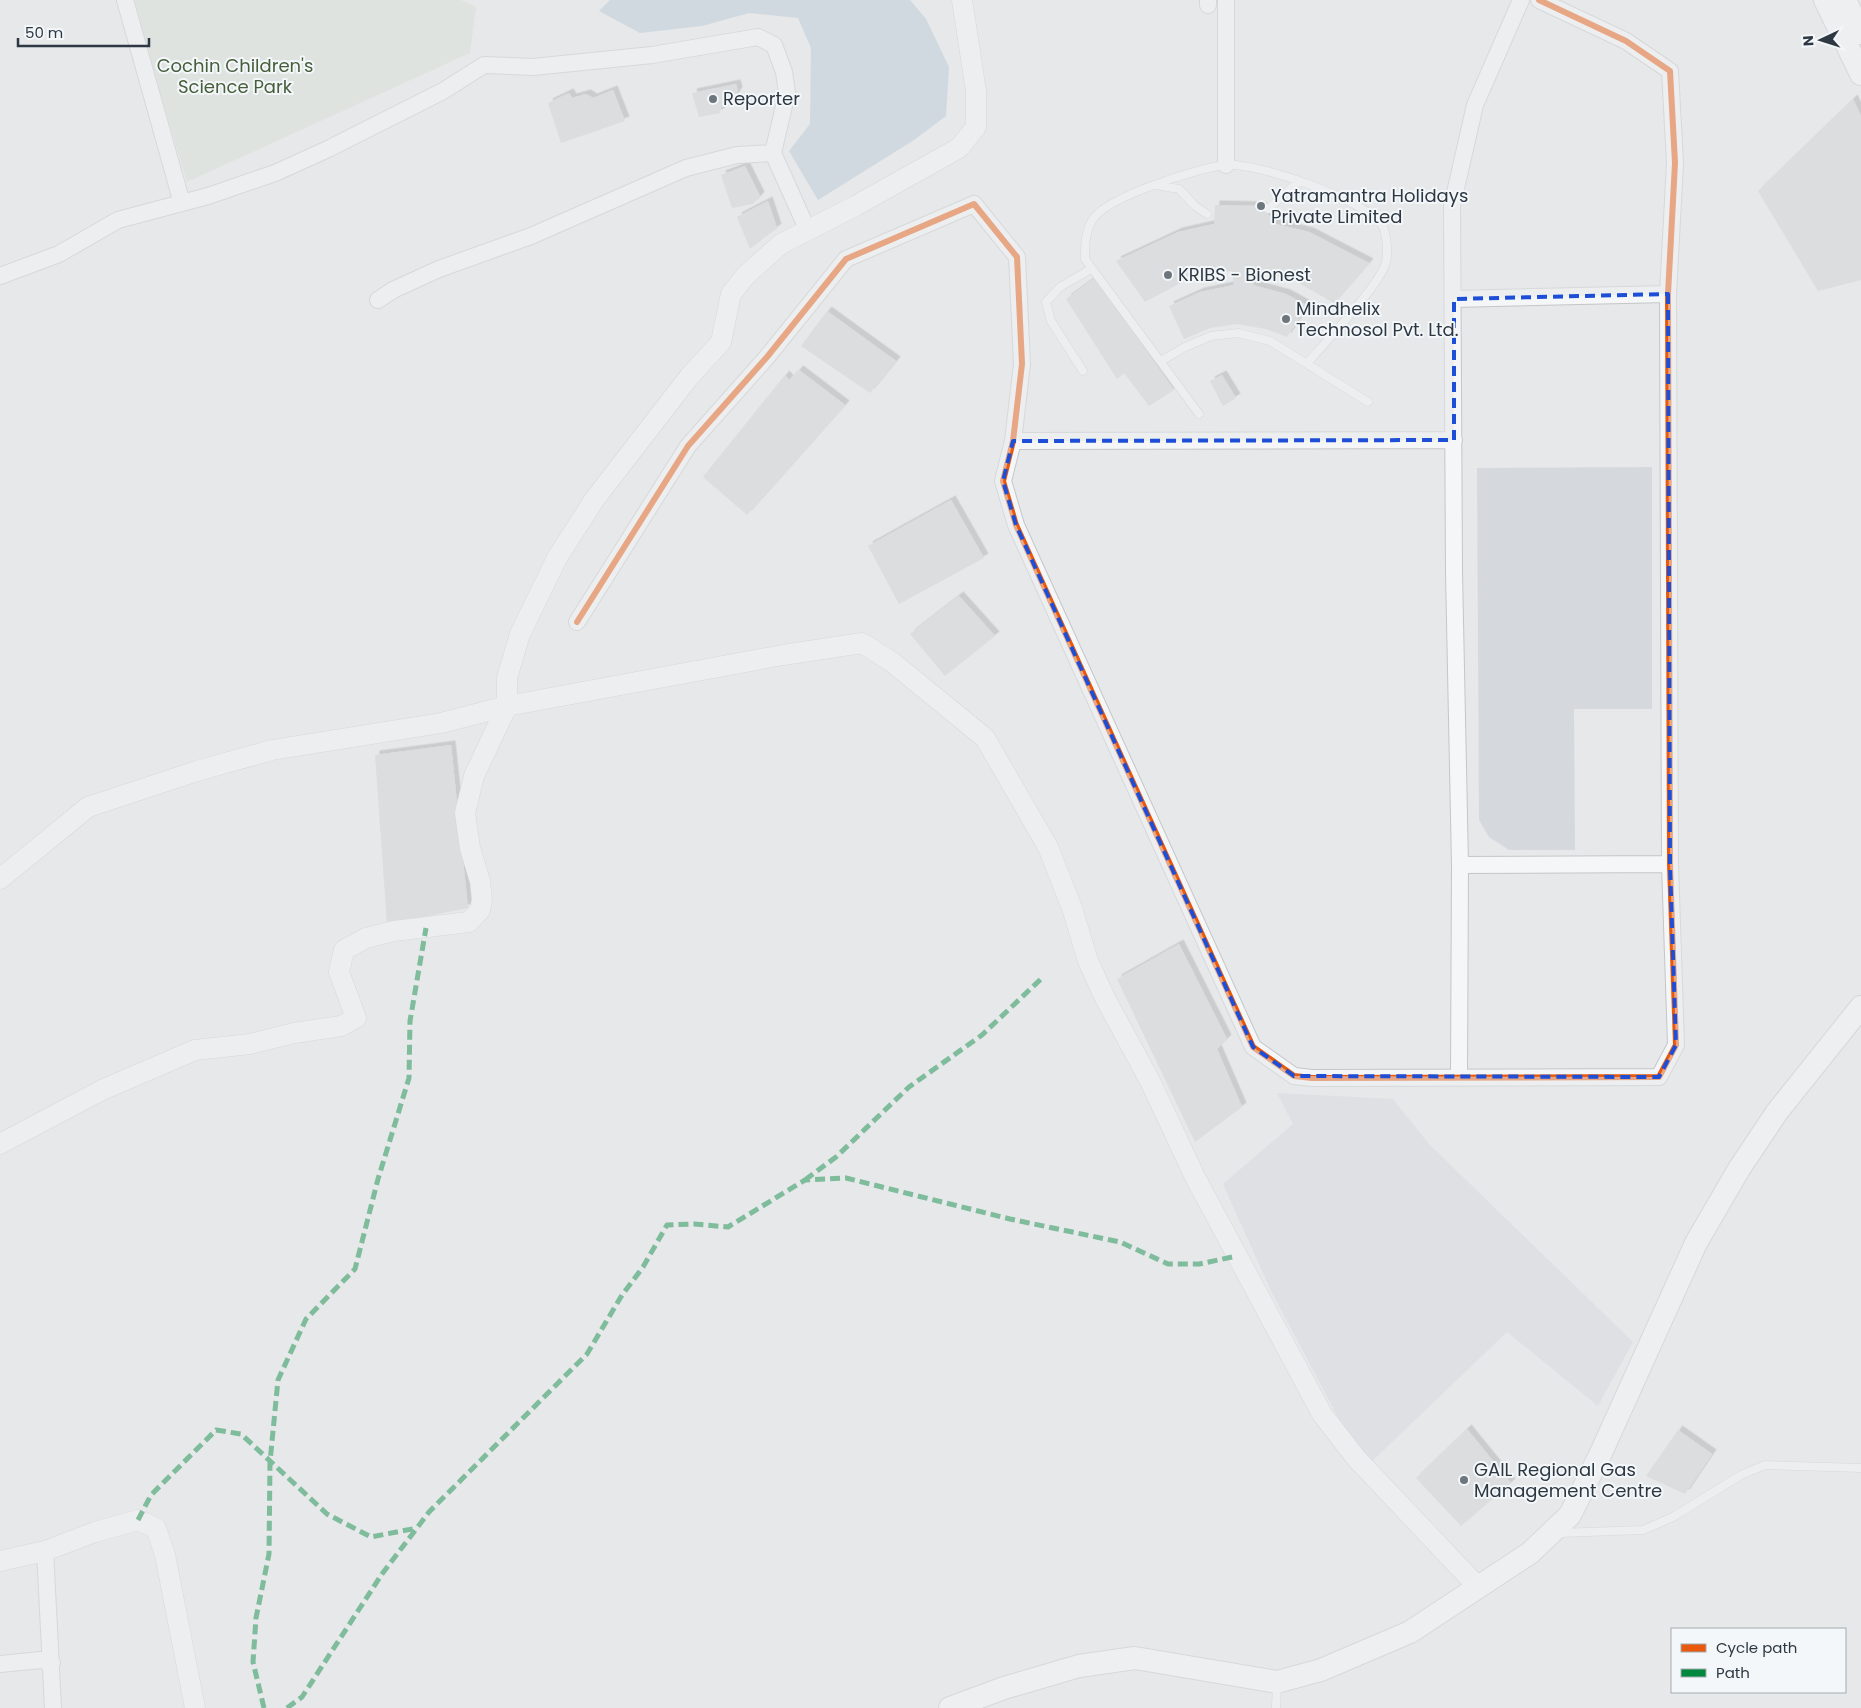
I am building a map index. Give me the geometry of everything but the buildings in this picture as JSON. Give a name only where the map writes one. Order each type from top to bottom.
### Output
[{"type":"main road","points":[[1825,0],[1861,74]]},
{"type":"main road","points":[[1846,0],[1861,33]]},
{"type":"main road","points":[[950,1708],[1004,1688],[1079,1666],[1135,1658],[1277,1682],[1321,1670],[1410,1632],[1530,1553],[1570,1514],[1600,1455],[1696,1243],[1739,1169],[1777,1112],[1861,1007]]},
{"type":"street","points":[[125,0],[182,203]]},
{"type":"street","points":[[0,1144],[102,1090],[195,1050],[250,1044],[294,1033],[341,1026],[356,1018],[339,972],[344,950],[366,938],[394,931],[469,922],[480,910],[482,900],[480,881],[470,848],[465,813],[474,776],[507,706],[507,678],[520,634],[557,558],[594,500],[689,377],[721,342],[731,294],[746,275],[781,244],[959,148],[976,126],[976,91],[962,0]]},
{"type":"street","points":[[1226,0],[1226,165]]},
{"type":"street","points":[[1459,1077],[1460,865],[1452,206],[1475,105],[1521,0]]},
{"type":"street","points":[[577,622],[688,446],[767,357],[846,259],[974,204],[1017,256],[1022,364],[1013,441],[1003,481],[1016,525],[1254,1047],[1294,1076],[1659,1077],[1676,1045],[1670,864],[1668,294],[1674,162],[1670,70],[1626,40],[1539,0]]},
{"type":"street","points":[[0,276],[59,254],[118,220],[182,203],[275,173],[328,149],[442,91],[484,65],[533,67],[652,55],[718,42],[758,37],[774,45],[784,72],[786,93],[773,153],[808,231]]},
{"type":"street","points":[[378,300],[393,290],[439,269],[531,236],[686,168],[737,155],[773,153]]},
{"type":"street","points":[[1454,298],[1668,294]]},
{"type":"street","points":[[1013,441],[1454,440]]},
{"type":"street","points":[[0,879],[88,807],[197,771],[272,750],[441,723],[507,706],[784,655],[862,643],[892,662],[985,738],[1048,847],[1072,908],[1088,961],[1106,1000],[1150,1081],[1195,1177],[1322,1414],[1356,1458],[1479,1588]]},
{"type":"street","points":[[1460,865],[1670,864]]},
{"type":"street","points":[[0,1560],[46,1552],[95,1532],[138,1520],[156,1528],[165,1555],[195,1708]]},
{"type":"street","points":[[46,1552],[53,1708]]},
{"type":"street","points":[[0,1664],[40,1660],[52,1663]]},
{"type":"lane","points":[[1199,414],[1085,259],[1084,240],[1094,218],[1114,201],[1154,184],[1226,165],[1299,181],[1342,198],[1368,212],[1382,226],[1386,244],[1386,263],[1373,283],[1307,363]]},
{"type":"lane","points":[[1268,209],[1299,181]]},
{"type":"lane","points":[[1154,184],[1179,189],[1195,206],[1207,214]]},
{"type":"lane","points":[[1083,371],[1051,321],[1046,302],[1060,287],[1091,269]]},
{"type":"lane","points":[[1160,361],[1185,347],[1211,336],[1238,333],[1270,341],[1368,402]]},
{"type":"lane","points":[[1552,1533],[1643,1530],[1673,1517],[1741,1475],[1765,1466],[1861,1468]]},
{"type":"lane","points":[[1276,1708],[1277,1682]]},
{"type":"highlighted area","points":[[1668,294],[1670,864],[1676,1045],[1659,1077],[1312,1078],[1294,1076],[1253,1047],[1016,525],[1003,481],[1013,441],[1454,440],[1454,299]]},
{"type":"shaded area","points":[[1652,467],[1652,709],[1574,709],[1575,850],[1509,850],[1489,837],[1479,820],[1477,468]]},
{"type":"shaded area","points":[[1277,1093],[1393,1099],[1429,1144],[1633,1342],[1598,1406],[1507,1332],[1365,1468],[1271,1291],[1223,1184],[1293,1124]]},
{"type":"green space","name":"Cochin Children's Science Park","points":[[132,0],[461,0],[476,7],[470,53],[187,182]]},
{"type":"water","points":[[610,0],[910,0],[926,19],[949,67],[946,116],[914,140],[818,200],[789,151],[810,124],[811,48],[798,18],[749,13],[702,26],[640,33],[599,11]]},
{"type":"marked path","points":[[264,1708],[253,1662],[256,1618],[269,1554],[270,1462],[278,1380],[306,1319],[355,1269],[378,1179],[409,1078],[410,1021],[426,928]]},
{"type":"marked path","points":[[805,1180],[836,1157],[909,1087],[982,1035],[1043,977]]},
{"type":"marked path","points":[[287,1708],[302,1697],[382,1574],[429,1512],[587,1354],[622,1295],[643,1267],[667,1225],[694,1224],[728,1227],[805,1180],[846,1178],[1010,1219],[1120,1242],[1168,1264],[1199,1264],[1237,1256]]},
{"type":"marked path","points":[[138,1520],[151,1495],[216,1430],[241,1434],[327,1514],[371,1537],[417,1528]]},
{"type":"cycle path","points":[[577,622],[688,446],[767,357],[846,259],[974,204],[1017,257],[1022,364],[1013,441],[1003,481],[1016,525],[1253,1047],[1294,1076],[1312,1078],[1659,1077],[1676,1045],[1670,864],[1668,294],[1675,163],[1670,71],[1626,41],[1539,0]]},
{"type":"place","name":"Reporter","points":[[713,99]]},
{"type":"place","name":"Yatramantra Holidays Private Limited","points":[[1261,206]]},
{"type":"place","name":"KRIBS - Bionest","points":[[1168,275]]},
{"type":"place","name":"Mindhelix Technosol Pvt. Ltd.","points":[[1286,319]]},
{"type":"place","name":"GAIL Regional Gas Management Centre","points":[[1464,1480]]}]
